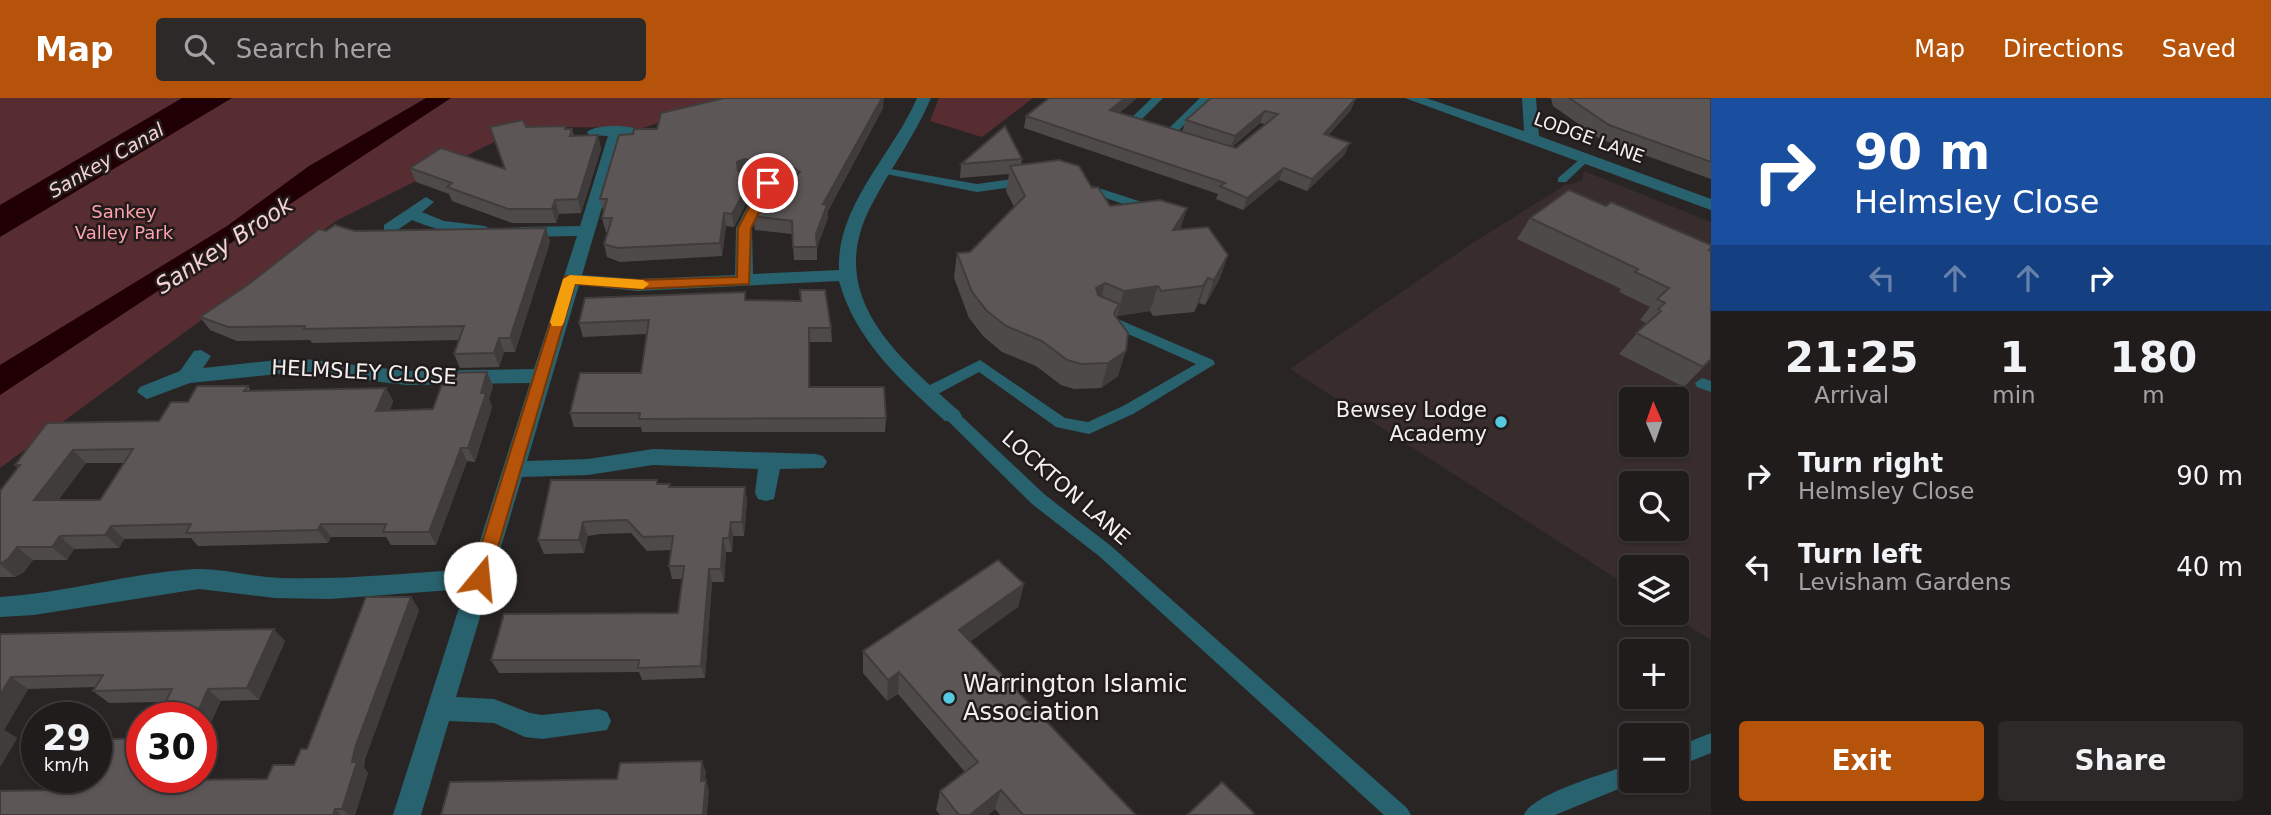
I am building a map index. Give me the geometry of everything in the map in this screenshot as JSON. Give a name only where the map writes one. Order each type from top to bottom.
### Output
[{"type":"street","name":"LOCKTON LANE","points":[[924,98],[854,226],[847,261],[861,317],[869,332],[898,367],[952,416]]},
{"type":"street","name":"LODGE LANE","points":[[1412,98],[1586,157],[1711,205]]},
{"type":"street","points":[[1530,98],[1532,138]]},
{"type":"street","points":[[594,132],[636,132]]},
{"type":"street","points":[[407,815],[617,132]]},
{"type":"street","points":[[744,281],[744,228],[774,183],[746,180]]},
{"type":"street","points":[[390,228],[426,202]]},
{"type":"street","points":[[410,214],[457,229],[585,231]]},
{"type":"street","points":[[570,279],[638,285],[849,275]]},
{"type":"street","points":[[187,376],[201,356]]},
{"type":"street","name":"HELMSLEY CLOSE","points":[[147,392],[187,376],[296,365],[406,378],[541,376]]},
{"type":"street","points":[[512,469],[588,467],[653,457],[816,462]]},
{"type":"street","points":[[766,493],[770,461]]},
{"type":"street","points":[[0,607],[34,605],[171,581],[199,579],[275,589],[330,589],[480,578]]},
{"type":"street","points":[[439,709],[494,711],[513,717],[525,725],[542,727],[598,721]]},
{"type":"lane","points":[[1158,98],[1133,122],[1175,136],[1206,98]]},
{"type":"lane","points":[[1562,180],[1586,157]]},
{"type":"lane","points":[[885,171],[977,188],[1045,179]]},
{"type":"lane","points":[[1068,182],[1141,206]]},
{"type":"lane","points":[[927,393],[980,365],[1061,423],[1089,428],[1128,410],[1208,363],[1098,315]]},
{"type":"lane","name":"LOCKTON LANE","points":[[952,416],[1038,499],[1105,551],[1400,815]]},
{"type":"lane","points":[[1689,752],[1711,743]]},
{"type":"lane","points":[[1535,815],[1556,803],[1619,779]]},
{"type":"shaded area","name":"Bewsey Lodge Academy","points":[[1584,171],[1711,222],[1711,640],[1687,625],[1689,555],[1619,555],[1619,580],[1290,369],[1471,244],[1565,185],[1582,181]]},
{"type":"green space","name":"Sankey Valley Park","points":[[0,98],[733,98],[643,128],[561,127],[502,138],[336,221],[0,468]]},
{"type":"green space","points":[[939,98],[1033,98],[982,137],[930,121]]},
{"type":"water","name":"Sankey Canal","points":[[182,98],[232,98],[0,237],[0,205]]},
{"type":"water","name":"Sankey Brook","points":[[426,98],[451,98],[0,395],[0,365],[227,226],[309,166]]},
{"type":"building","points":[[724,98],[882,98],[823,204],[827,205],[816,234],[817,247],[793,247],[792,221],[753,216],[773,178],[791,180],[800,172],[790,165],[745,159],[737,162],[738,171],[753,175],[732,214],[724,213],[720,243],[617,248],[604,244],[612,218],[602,218],[607,199],[600,199],[619,135],[633,134],[634,129],[657,129],[661,113]]},
{"type":"building","points":[[1049,98],[1125,98],[1110,110],[1236,148],[1278,114],[1265,111],[1235,136],[1186,120],[1211,98],[1356,98],[1324,134],[1350,143],[1312,179],[1284,168],[1247,198],[1220,186],[1225,183],[1026,116]]},
{"type":"building","points":[[1569,98],[1711,98],[1711,162],[1609,125]]},
{"type":"building","points":[[523,120],[526,127],[566,126],[565,129],[572,129],[570,136],[598,135],[578,199],[555,200],[552,209],[508,209],[447,187],[452,183],[410,168],[441,148],[505,169],[490,127]]},
{"type":"building","points":[[1005,126],[1022,159],[961,164]]},
{"type":"building","points":[[1059,160],[1079,166],[1092,188],[1098,187],[1110,206],[1160,200],[1187,208],[1173,230],[1208,227],[1228,255],[1214,280],[1208,278],[1203,286],[1161,291],[1158,286],[1124,291],[1105,283],[1096,288],[1098,295],[1119,304],[1114,314],[1128,333],[1126,351],[1108,363],[1081,364],[1067,360],[1042,341],[1006,326],[987,311],[972,292],[957,253],[970,252],[1025,196],[1010,166]]},
{"type":"building","points":[[1569,190],[1606,206],[1611,202],[1711,245],[1711,359],[1703,367],[1636,333],[1661,311],[1658,309],[1665,303],[1657,299],[1669,288],[1635,272],[1638,269],[1530,218]]},
{"type":"building","points":[[335,225],[355,231],[546,228],[510,338],[499,338],[494,353],[454,354],[464,326],[304,329],[305,326],[228,327],[200,317],[249,284],[319,229],[326,231]]},
{"type":"building","points":[[800,290],[825,290],[831,328],[809,328],[809,387],[884,387],[886,418],[639,419],[640,413],[570,413],[580,373],[641,373],[649,320],[579,323],[585,298],[745,292],[745,300],[801,301]]},
{"type":"building","points":[[487,372],[481,393],[486,393],[468,448],[461,448],[429,532],[383,532],[386,524],[321,524],[318,530],[186,533],[191,524],[111,526],[105,535],[60,536],[52,547],[17,547],[8,559],[0,564],[0,491],[20,465],[15,465],[47,423],[159,421],[171,402],[188,402],[197,386],[248,386],[244,391],[386,388],[376,411],[433,409],[446,373]],"holes":[[[133,449],[100,500],[34,500],[73,450]]]},
{"type":"building","points":[[551,480],[657,480],[657,484],[670,484],[669,487],[745,487],[742,522],[731,522],[729,538],[723,538],[721,569],[709,569],[701,666],[638,668],[639,660],[491,660],[504,614],[678,613],[684,566],[669,566],[673,536],[643,537],[627,520],[583,522],[579,540],[538,540]]},
{"type":"building","name":"Warrington Islamic Association","points":[[998,560],[1024,584],[959,630],[1136,815],[1023,815],[1001,790],[970,815],[959,815],[940,791],[978,762],[899,672],[888,680],[863,651]]},
{"type":"building","points":[[366,597],[411,597],[355,748],[352,762],[357,762],[342,809],[335,809],[333,815],[0,815],[0,791],[112,793],[112,739],[126,739],[126,793],[217,793],[217,780],[267,779],[273,765],[294,765],[301,749],[307,749]]},
{"type":"building","points":[[274,629],[247,688],[208,689],[202,702],[166,702],[172,689],[93,691],[103,675],[11,677],[0,695],[0,634]]},
{"type":"building","points":[[702,761],[701,781],[706,780],[703,815],[441,815],[450,782],[617,779],[620,763]]},
{"type":"building","points":[[1222,782],[1254,813],[1252,815],[1187,815]]},
{"type":"slow traffic","points":[[557,322],[570,279],[643,284]]},
{"type":"place","name":"Bewsey Lodge Academy","points":[[1501,422]]},
{"type":"place","name":"Warrington Islamic Association","points":[[949,698]]},
{"type":"route","points":[[480,578],[570,279],[638,285],[744,281],[744,228],[768,183]]}]
